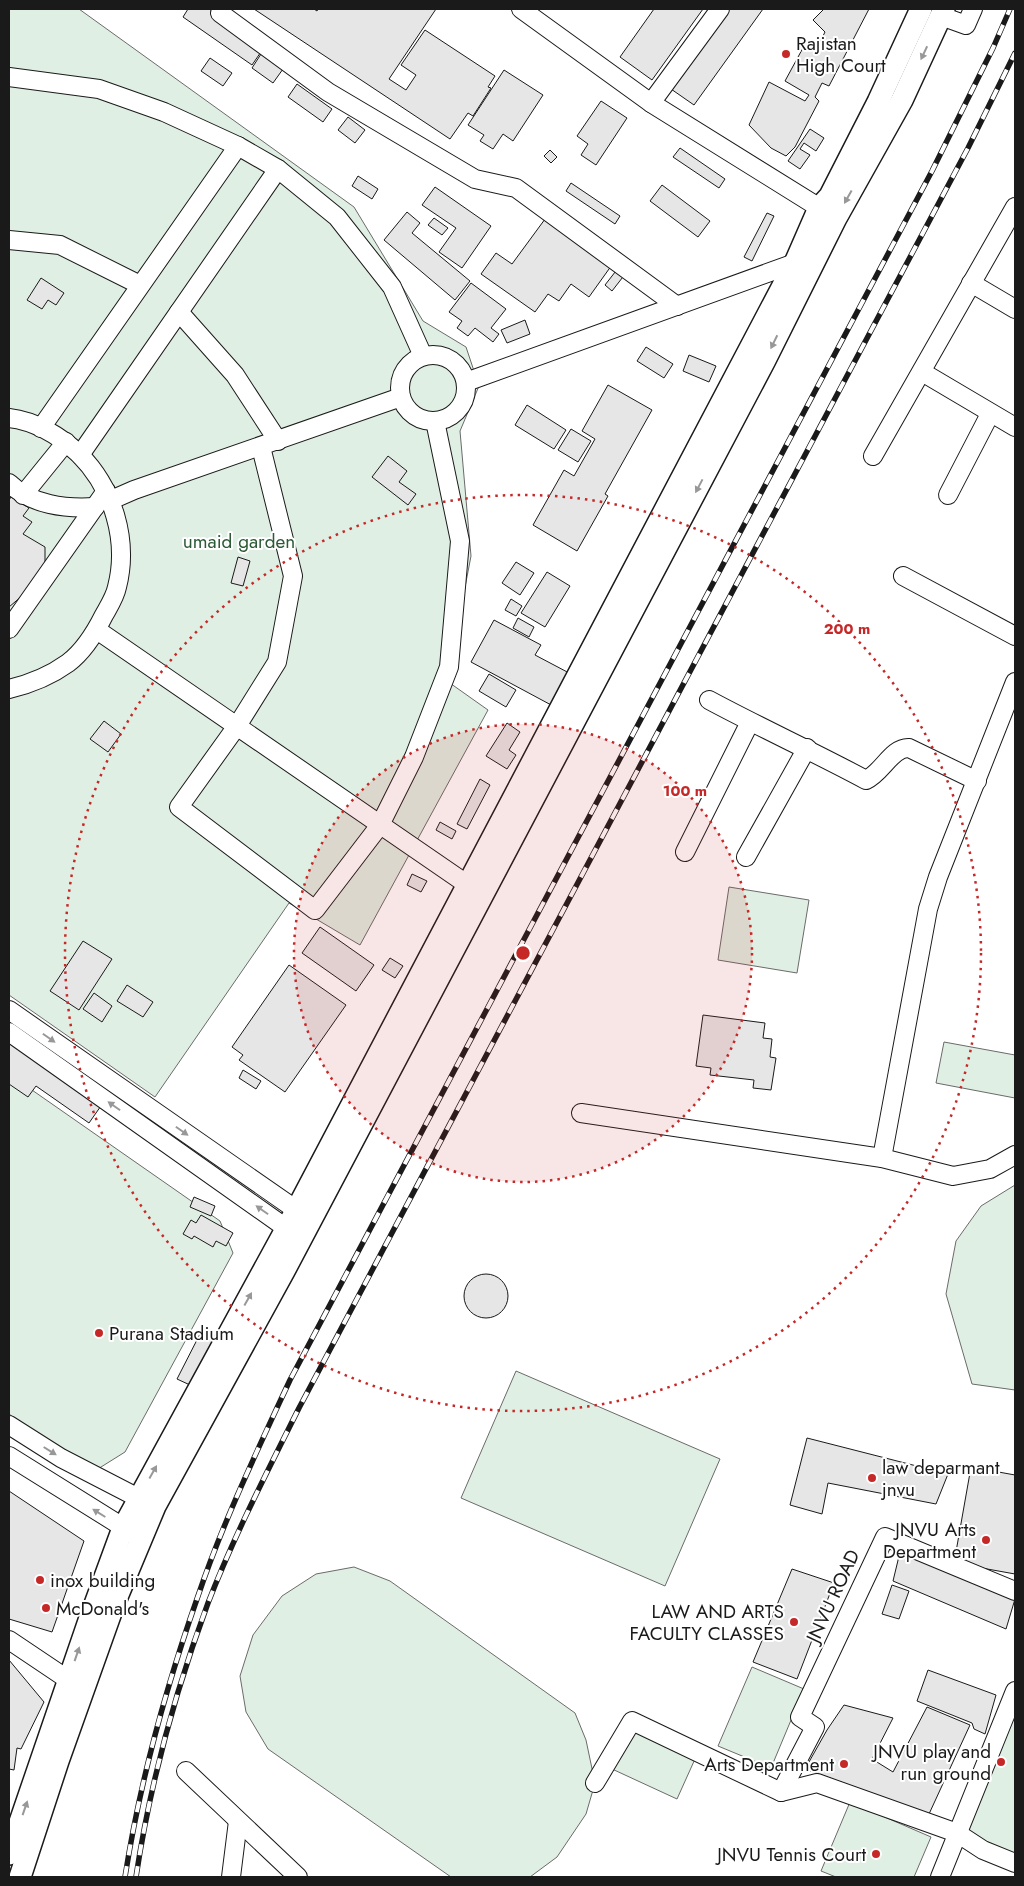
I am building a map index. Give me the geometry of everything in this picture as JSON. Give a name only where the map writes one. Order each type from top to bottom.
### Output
[{"type":"main road","points":[[9,1854],[76,1686],[132,1533],[147,1502],[765,360],[827,213],[834,187],[878,102],[921,9]]},
{"type":"main road","points":[[299,1224],[468,885],[796,262],[902,100],[942,12]]},
{"type":"main road","points":[[20,1877],[76,1686]]},
{"type":"street","points":[[521,9],[652,103],[827,213]]},
{"type":"street","points":[[652,103],[720,9]]},
{"type":"street","points":[[942,12],[969,17]]},
{"type":"street","points":[[220,13],[328,92],[474,179],[516,188],[677,306]]},
{"type":"street","points":[[9,77],[99,89],[164,112],[238,146],[278,169],[337,217],[392,287],[423,356]]},
{"type":"street","points":[[42,428],[238,146]]},
{"type":"street","points":[[80,455],[278,169]]},
{"type":"street","points":[[872,456],[922,372],[1015,207]]},
{"type":"street","points":[[9,240],[60,245],[140,285]]},
{"type":"street","points":[[466,382],[796,262]]},
{"type":"street","points":[[971,283],[1015,309]]},
{"type":"street","points":[[179,312],[235,376],[278,441]]},
{"type":"street","points":[[435,355],[452,360],[461,369],[466,382],[464,399],[457,412],[448,418],[435,421],[424,420],[407,409],[401,397],[400,386],[403,374],[410,364],[423,356],[435,355]]},
{"type":"street","points":[[922,372],[1015,428]]},
{"type":"street","points":[[9,483],[23,495],[63,506],[104,500],[401,397]]},
{"type":"street","points":[[948,495],[990,414]]},
{"type":"street","points":[[9,418],[42,428],[66,442],[92,468],[104,500],[120,530],[121,563],[117,589],[94,636],[68,663],[34,682],[9,689]]},
{"type":"street","points":[[261,447],[293,576],[277,662],[237,726],[179,807],[315,910],[380,826],[414,758],[449,667],[460,542],[435,421]]},
{"type":"street","points":[[23,495],[66,442]]},
{"type":"street","points":[[9,629],[104,500]]},
{"type":"street","points":[[903,576],[1015,636]]},
{"type":"street","points":[[97,630],[468,885]]},
{"type":"street","points":[[882,1158],[928,909],[938,877],[1015,682]]},
{"type":"street","points":[[709,700],[750,722],[808,748],[866,780],[876,776],[896,752],[904,747],[977,781]]},
{"type":"street","points":[[685,852],[750,722]]},
{"type":"street","points":[[746,857],[808,748]]},
{"type":"street","points":[[9,1010],[299,1224]]},
{"type":"street","points":[[9,1032],[299,1224]]},
{"type":"street","points":[[581,1113],[882,1158],[953,1176],[990,1169],[1015,1154]]},
{"type":"street","points":[[9,1425],[61,1458],[147,1502]]},
{"type":"street","points":[[9,1456],[132,1533]]},
{"type":"street","name":"JNVU ROAD","points":[[781,1792],[815,1727],[800,1717],[885,1537],[1015,1591]]},
{"type":"street","points":[[9,1640],[76,1686]]},
{"type":"street","points":[[940,1877],[956,1833],[1015,1691]]},
{"type":"street","points":[[595,1784],[632,1721],[781,1792],[817,1782],[956,1833],[983,1850],[1015,1863]]},
{"type":"street","points":[[186,1771],[298,1877]]},
{"type":"street","points":[[231,1877],[238,1821]]},
{"type":"green space","name":"umaid garden","points":[[9,9],[79,9],[354,207],[423,321],[466,347],[479,386],[460,431],[471,556],[447,681],[488,710],[360,945],[289,903],[155,1097],[9,995]]},
{"type":"green space","points":[[729,887],[809,900],[797,973],[718,960]]},
{"type":"green space","points":[[944,1042],[1015,1055],[1015,1098],[936,1083]]},
{"type":"green space","name":"Purana Stadium","points":[[9,1074],[220,1221],[233,1253],[125,1452],[93,1472],[9,1414]]},
{"type":"green space","points":[[1015,1185],[1015,1390],[972,1384],[946,1294],[956,1241],[981,1206]]},
{"type":"green space","points":[[516,1371],[720,1459],[665,1586],[461,1498]]},
{"type":"green space","points":[[354,1567],[390,1581],[575,1713],[586,1740],[595,1783],[586,1814],[557,1857],[530,1877],[451,1877],[268,1749],[246,1712],[240,1676],[253,1635],[282,1596],[316,1574]]},
{"type":"green space","points":[[752,1667],[804,1689],[771,1768],[718,1746]]},
{"type":"green space","name":"JNVU play and run ground","points":[[1015,1691],[1015,1859],[963,1837]]},
{"type":"green space","points":[[630,1729],[695,1759],[677,1799],[612,1769]]},
{"type":"green space","name":"JNVU Tennis Court","points":[[850,1802],[931,1837],[914,1877],[836,1877],[821,1871]]},
{"type":"building","points":[[188,9],[211,9],[265,46],[252,65],[183,17]]},
{"type":"building","points":[[254,9],[314,9],[317,11],[318,9],[436,9],[389,79],[406,90],[416,75],[401,65],[425,30],[495,76],[488,87],[491,88],[473,116],[468,113],[450,139]]},
{"type":"building","points":[[654,9],[703,9],[652,80],[620,57]]},
{"type":"building","points":[[728,9],[763,9],[694,105],[671,89]]},
{"type":"building","points":[[824,9],[869,9],[829,86],[822,83],[815,97],[819,101],[795,147],[786,156],[771,148],[749,125],[769,82],[805,101],[809,95],[785,81],[804,46],[815,52],[825,32],[813,20]]},
{"type":"building","points":[[261,54],[283,69],[273,83],[252,68]]},
{"type":"building","points":[[210,58],[232,73],[223,86],[201,71]]},
{"type":"building","points":[[504,70],[543,95],[513,141],[503,134],[493,149],[480,141],[484,135],[468,125]]},
{"type":"building","points":[[297,84],[332,109],[323,122],[288,97]]},
{"type":"building","points":[[601,101],[627,118],[596,165],[581,155],[588,144],[577,136]]},
{"type":"building","points":[[348,117],[365,130],[355,143],[338,130]]},
{"type":"building","points":[[810,129],[824,138],[816,151],[804,143],[800,149],[810,155],[800,169],[788,161]]},
{"type":"building","points":[[680,148],[725,179],[719,188],[673,157]]},
{"type":"building","points":[[550,150],[557,157],[551,163],[544,156]]},
{"type":"building","points":[[358,176],[378,189],[372,199],[352,186]]},
{"type":"building","points":[[571,183],[620,216],[615,224],[566,191]]},
{"type":"building","points":[[662,185],[710,221],[698,237],[650,201]]},
{"type":"building","points":[[435,187],[491,226],[462,268],[439,252],[456,228],[422,205]]},
{"type":"building","points":[[407,212],[420,223],[412,233],[470,281],[455,300],[384,240]]},
{"type":"building","points":[[767,213],[774,216],[752,261],[744,257]]},
{"type":"building","points":[[548,215],[614,262],[589,297],[571,284],[559,301],[548,294],[535,312],[481,274],[496,253],[512,264]]},
{"type":"building","points":[[434,218],[448,228],[442,235],[428,225]]},
{"type":"building","points":[[619,267],[626,273],[612,291],[605,285]]},
{"type":"building","points":[[41,278],[64,293],[56,305],[48,300],[42,309],[27,300]]},
{"type":"building","points":[[471,283],[506,309],[491,328],[499,334],[493,342],[475,328],[468,336],[457,328],[462,321],[449,312]]},
{"type":"building","points":[[525,320],[530,334],[507,343],[501,330]]},
{"type":"building","points":[[646,347],[673,364],[664,378],[637,361]]},
{"type":"building","points":[[689,355],[716,366],[709,382],[683,371]]},
{"type":"building","points":[[608,385],[652,410],[605,494],[608,496],[577,551],[533,525],[564,470],[574,476],[595,439],[582,431]]},
{"type":"building","points":[[527,405],[566,430],[554,449],[515,425]]},
{"type":"building","points":[[571,429],[591,441],[578,462],[558,450]]},
{"type":"building","points":[[388,456],[407,471],[399,482],[416,494],[408,505],[372,477]]},
{"type":"building","points":[[11,497],[29,508],[23,516],[32,522],[23,534],[45,547],[45,562],[22,596],[9,607],[9,500]]},
{"type":"building","points":[[238,557],[250,561],[243,586],[231,583]]},
{"type":"building","points":[[516,562],[534,573],[520,595],[502,583]]},
{"type":"building","points":[[547,572],[570,586],[545,627],[521,613]]},
{"type":"building","points":[[511,599],[522,606],[516,616],[505,610]]},
{"type":"building","points":[[518,618],[534,627],[529,637],[513,628]]},
{"type":"building","points":[[494,620],[541,645],[535,655],[571,674],[553,706],[471,662]]},
{"type":"building","points":[[489,674],[516,690],[506,707],[479,691]]},
{"type":"building","points":[[104,721],[121,734],[108,752],[90,739]]},
{"type":"building","points":[[507,723],[520,732],[509,750],[516,755],[507,769],[486,756]]},
{"type":"building","points":[[480,779],[490,785],[467,829],[457,824]]},
{"type":"building","points":[[440,822],[456,831],[452,839],[436,830]]},
{"type":"building","points":[[412,874],[427,881],[421,892],[407,885]]},
{"type":"building","points":[[320,927],[374,965],[356,991],[302,953]]},
{"type":"building","points":[[83,941],[112,959],[79,1010],[50,991]]},
{"type":"building","points":[[390,958],[403,966],[395,978],[382,970]]},
{"type":"building","points":[[289,965],[346,1005],[285,1092],[239,1060],[243,1055],[232,1047]]},
{"type":"building","points":[[127,985],[153,1002],[143,1017],[117,1001]]},
{"type":"building","points":[[94,993],[112,1006],[102,1022],[83,1009]]},
{"type":"building","points":[[703,1015],[765,1023],[763,1038],[772,1039],[770,1057],[776,1058],[771,1090],[753,1088],[754,1080],[710,1075],[711,1068],[696,1066]]},
{"type":"building","points":[[9,1037],[103,1103],[89,1123],[36,1086],[28,1097],[9,1084]]},
{"type":"building","points":[[243,1070],[261,1081],[256,1089],[239,1078]]},
{"type":"building","points":[[194,1197],[215,1206],[211,1216],[190,1207]]},
{"type":"building","points":[[201,1215],[233,1233],[226,1246],[216,1241],[213,1247],[194,1236],[192,1239],[183,1234],[191,1220],[196,1223]]},
{"type":"building","points":[[482,1274],[490,1274],[502,1280],[508,1296],[502,1312],[490,1318],[482,1318],[470,1312],[464,1300],[464,1292],[470,1280]]},
{"type":"building","points":[[201,1332],[214,1338],[190,1385],[177,1379]]},
{"type":"building","name":"law deparmant jnvu","points":[[807,1438],[948,1474],[936,1504],[828,1483],[822,1514],[790,1505]]},
{"type":"building","name":"JNVU Arts Department","points":[[971,1467],[1015,1475],[1015,1574],[954,1563]]},
{"type":"building","name":"inox building","points":[[9,1491],[84,1541],[52,1632],[9,1619]]},
{"type":"building","points":[[900,1552],[1015,1599],[1006,1629],[893,1581]]},
{"type":"building","name":"LAW AND ARTS FACULTY CLASSES","points":[[792,1569],[834,1583],[797,1679],[753,1662]]},
{"type":"building","points":[[892,1585],[909,1591],[899,1619],[882,1614]]},
{"type":"building","points":[[9,1660],[44,1702],[21,1749],[17,1748],[14,1770],[9,1769]]},
{"type":"building","points":[[928,1670],[996,1695],[985,1734],[974,1729],[972,1723],[917,1701]]},
{"type":"building","name":"Arts Department","points":[[844,1705],[893,1718],[872,1759],[893,1772],[927,1707],[970,1725],[929,1814],[805,1769],[827,1730]]},
{"type":"railway","points":[[125,1877],[146,1770],[186,1630],[229,1514],[290,1380],[932,171],[993,48],[1010,9]]},
{"type":"railway","points":[[136,1877],[156,1773],[174,1704],[208,1603],[251,1504],[299,1408],[968,148],[1015,53]]},
{"type":"place","name":"Rajistan High Court","points":[[786,54]]},
{"type":"place","name":"Purana Stadium","points":[[99,1333]]},
{"type":"place","name":"law deparmant jnvu","points":[[872,1478]]},
{"type":"place","name":"JNVU Arts Department","points":[[986,1540]]},
{"type":"place","name":"inox building","points":[[40,1580]]},
{"type":"place","name":"McDonald's","points":[[46,1608]]},
{"type":"place","name":"LAW AND ARTS FACULTY CLASSES","points":[[794,1622]]},
{"type":"place","name":"JNVU play and run ground","points":[[1001,1762]]},
{"type":"place","name":"Arts Department","points":[[844,1764]]},
{"type":"place","name":"JNVU Tennis Court","points":[[876,1854]]}]
